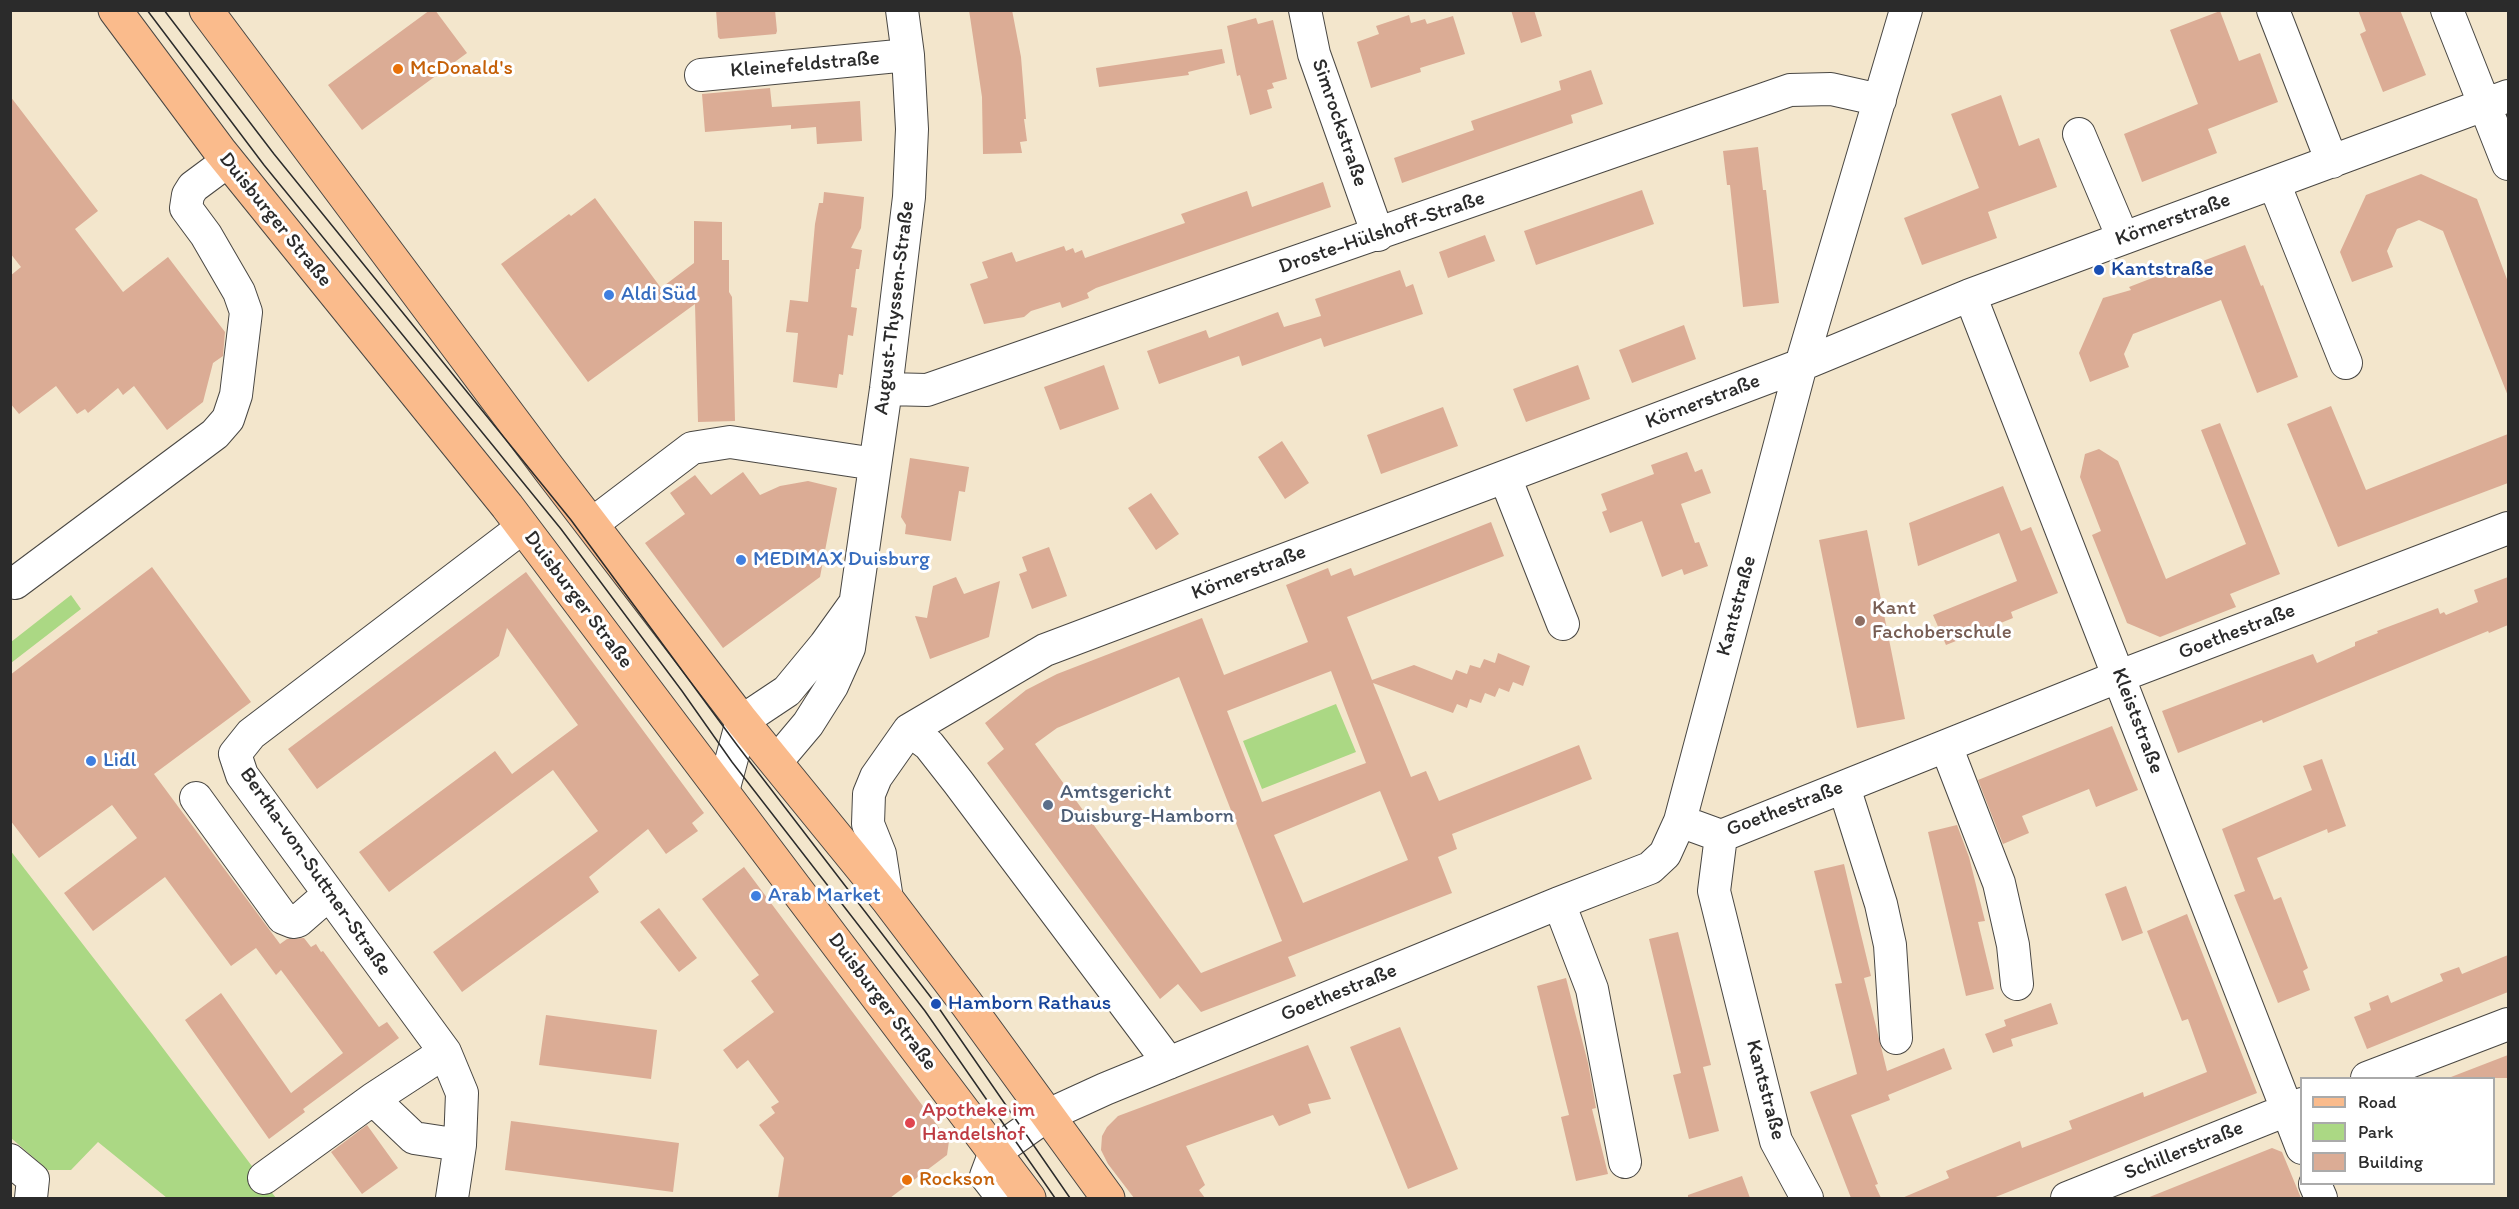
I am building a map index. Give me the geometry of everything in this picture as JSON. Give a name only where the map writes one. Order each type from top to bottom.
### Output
[{"type":"main road","name":"Duisburger Straße","points":[[115,10],[228,161],[523,527],[1029,1198]]},
{"type":"main road","points":[[206,10],[742,721],[887,899],[966,1003],[1046,1116],[1108,1198]]},
{"type":"street","name":"August-Thyssen-Straße","points":[[776,762],[808,724],[832,686],[849,648],[886,389],[909,197],[912,129],[909,55],[902,10]]},
{"type":"street","name":"Simrockstraße","points":[[1305,10],[1314,54],[1378,235]]},
{"type":"street","name":"Kantstraße","points":[[1680,821],[1801,365],[1906,10]]},
{"type":"street","points":[[2273,10],[2332,162]]},
{"type":"street","points":[[2447,10],[2497,100],[2508,164]]},
{"type":"street","name":"Kleinefeldstraße","points":[[701,75],[909,55]]},
{"type":"street","name":"Droste-Hülshoff-Straße","points":[[886,389],[927,390],[1790,90],[1831,89],[1880,100]]},
{"type":"street","name":"Körnerstraße","points":[[909,730],[1045,650],[1801,365],[1970,295],[2497,100]]},
{"type":"street","points":[[2079,134],[2123,238]]},
{"type":"street","points":[[15,583],[215,434],[228,419],[236,394],[246,312],[239,292],[206,235],[186,208],[188,195],[193,187],[228,161]]},
{"type":"street","points":[[2274,183],[2346,363]]},
{"type":"street","name":"Kleiststraße","points":[[1970,295],[2120,676],[2294,1107],[2300,1142]]},
{"type":"street","points":[[592,524],[692,448],[730,442],[875,464]]},
{"type":"street","points":[[1505,477],[1563,624]]},
{"type":"street","name":"Bertha-von-Suttner-Straße","points":[[452,1198],[460,1145],[462,1093],[445,1052],[242,775],[235,753],[251,734],[523,527]]},
{"type":"street","name":"Goethestraße","points":[[995,1152],[1046,1116],[1169,1063],[1650,868],[1665,854],[1680,821],[1721,836],[2120,676],[2508,528]]},
{"type":"street","name":"August-Thyssen-Straße","points":[[742,721],[787,691],[825,645],[855,603]]},
{"type":"street","points":[[723,791],[742,721]]},
{"type":"street","points":[[887,899],[880,854],[868,824],[869,794],[876,777],[909,730],[929,745],[958,782],[1169,1063]]},
{"type":"street","points":[[1946,746],[1999,883],[2013,945],[2017,984]]},
{"type":"street","points":[[1844,787],[1881,904],[1890,945],[1896,1038]]},
{"type":"street","points":[[196,798],[283,918],[292,922],[298,921],[329,894]]},
{"type":"street","name":"Kantstraße","points":[[1721,836],[1714,891],[1776,1141],[1807,1198]]},
{"type":"street","points":[[1559,903],[1592,989],[1625,1162]]},
{"type":"street","points":[[2370,1077],[2508,1024]]},
{"type":"street","points":[[264,1178],[372,1099],[445,1052]]},
{"type":"street","points":[[372,1099],[414,1138],[460,1145]]},
{"type":"street","name":"Schillerstraße","points":[[2067,1198],[2294,1107]]},
{"type":"street","points":[[995,1152],[986,1176],[1003,1198]]},
{"type":"green space","points":[[71,595],[81,609],[11,663],[11,642]]},
{"type":"green space","points":[[1336,704],[1356,752],[1262,789],[1243,741]]},
{"type":"green space","points":[[10,850],[276,1198],[167,1198],[98,1142],[71,1170],[48,1170],[11,1138]]},
{"type":"building","name":"McDonald's","points":[[430,10],[435,10],[467,53],[362,130],[328,85]]},
{"type":"building","points":[[716,10],[775,10],[776,34],[720,39]]},
{"type":"building","points":[[969,10],[1012,10],[1021,57],[1026,119],[1024,119],[1027,141],[1020,142],[1022,153],[983,154],[982,97]]},
{"type":"building","points":[[1511,10],[1534,10],[1542,36],[1521,43]]},
{"type":"building","points":[[2358,10],[2400,10],[2426,75],[2383,92],[2360,34],[2366,31]]},
{"type":"building","points":[[2220,11],[2239,61],[2260,53],[2278,102],[2208,129],[2217,153],[2142,182],[2124,134],[2198,104],[2170,30]]},
{"type":"building","points":[[1409,15],[1411,23],[1425,19],[1427,24],[1453,16],[1465,54],[1420,68],[1421,72],[1371,88],[1357,42],[1379,34],[1376,26]]},
{"type":"building","points":[[1256,18],[1258,24],[1273,20],[1287,79],[1272,83],[1274,88],[1267,90],[1272,108],[1250,115],[1240,75],[1237,76],[1227,26]]},
{"type":"building","points":[[1222,49],[1225,63],[1188,72],[1189,75],[1099,87],[1096,68]]},
{"type":"building","points":[[1591,70],[1603,104],[1571,115],[1573,123],[1402,183],[1394,158],[1474,130],[1471,121],[1561,90],[1559,81]]},
{"type":"building","points":[[770,88],[772,107],[860,101],[862,141],[817,144],[816,127],[791,129],[791,125],[705,132],[702,94]]},
{"type":"building","points":[[2001,95],[2019,146],[2039,138],[2057,187],[1988,212],[1997,238],[1922,265],[1904,218],[1979,188],[1951,114]]},
{"type":"building","points":[[10,96],[98,211],[75,229],[123,292],[168,257],[225,332],[223,356],[213,363],[203,402],[167,430],[134,386],[123,395],[118,388],[88,413],[85,409],[77,414],[56,386],[19,414],[10,403],[10,276],[21,267],[10,253]]},
{"type":"building","points":[[1758,147],[1763,190],[1766,190],[1779,303],[1743,307],[1730,185],[1727,185],[1723,151]]},
{"type":"building","points":[[2421,174],[2477,199],[2508,282],[2508,396],[2443,231],[2419,220],[2397,229],[2387,251],[2393,267],[2352,282],[2340,252],[2366,195]]},
{"type":"building","points":[[1323,182],[1331,207],[1096,288],[1087,293],[1089,298],[1062,308],[1060,302],[1031,311],[1024,317],[984,324],[970,284],[988,278],[982,262],[1012,252],[1016,262],[1064,246],[1066,251],[1073,248],[1075,253],[1082,250],[1085,258],[1185,223],[1181,214],[1247,191],[1252,207]]},
{"type":"building","points":[[1642,190],[1654,224],[1536,265],[1524,231]]},
{"type":"building","points":[[824,192],[864,197],[861,228],[851,248],[862,250],[859,269],[856,269],[851,307],[857,308],[853,336],[848,335],[843,375],[839,374],[837,388],[793,382],[798,333],[786,332],[790,300],[808,302],[815,224],[819,203],[823,203]]},
{"type":"building","name":"Aldi Süd","points":[[595,198],[661,288],[694,263],[694,221],[722,222],[722,260],[729,260],[729,292],[732,297],[735,421],[698,422],[695,304],[588,382],[501,264],[569,214],[571,216]]},
{"type":"building","points":[[1485,235],[1495,261],[1448,278],[1439,252]]},
{"type":"building","points":[[2245,245],[2298,377],[2257,393],[2221,300],[2133,334],[2124,354],[2129,367],[2090,382],[2079,353],[2103,298],[2131,290],[2129,287]]},
{"type":"building","points":[[1400,270],[1406,287],[1413,284],[1423,314],[1324,347],[1321,338],[1242,366],[1239,356],[1159,384],[1147,351],[1206,330],[1209,338],[1278,312],[1284,327],[1321,316],[1315,299]]},
{"type":"building","points":[[1684,325],[1696,359],[1632,383],[1619,350]]},
{"type":"building","points":[[1104,365],[1119,409],[1060,430],[1044,387]]},
{"type":"building","points":[[1578,365],[1590,399],[1526,422],[1513,389]]},
{"type":"building","points":[[2331,406],[2366,490],[2508,434],[2508,483],[2338,547],[2287,424]]},
{"type":"building","points":[[1443,407],[1458,446],[1381,474],[1367,435]]},
{"type":"building","points":[[2220,423],[2280,574],[2230,594],[2236,607],[2160,637],[2127,623],[2092,535],[2101,531],[2080,477],[2085,454],[2099,449],[2118,461],[2166,579],[2246,544],[2201,430]]},
{"type":"building","points":[[1282,441],[1309,483],[1285,499],[1258,457]]},
{"type":"building","points":[[1687,452],[1695,472],[1702,469],[1711,493],[1681,504],[1695,543],[1699,542],[1708,566],[1684,575],[1682,569],[1662,577],[1642,521],[1610,533],[1602,512],[1607,510],[1601,494],[1654,474],[1651,465]]},
{"type":"building","points":[[910,458],[969,467],[965,492],[959,491],[951,541],[905,534],[906,525],[901,517]]},
{"type":"building","name":"MEDIMAX Duisburg","points":[[743,472],[760,495],[780,486],[808,481],[837,488],[820,577],[723,648],[645,543],[685,514],[670,493],[695,475],[711,495]]},
{"type":"building","points":[[2003,486],[2021,531],[2031,527],[2058,593],[2011,612],[2013,618],[1946,645],[1933,615],[2017,581],[1999,533],[1918,566],[1909,523]]},
{"type":"building","points":[[1151,493],[1179,534],[1156,550],[1128,508]]},
{"type":"building","points":[[1491,522],[1504,556],[1347,617],[1372,680],[1414,665],[1452,680],[1456,670],[1467,674],[1470,665],[1480,668],[1484,659],[1495,663],[1498,653],[1530,666],[1523,686],[1513,682],[1509,692],[1499,688],[1495,697],[1485,693],[1481,703],[1470,699],[1467,708],[1457,704],[1453,713],[1373,683],[1411,777],[1426,771],[1439,801],[1579,745],[1592,779],[1452,834],[1457,849],[1438,857],[1452,893],[1288,957],[1296,976],[1201,1012],[1178,984],[1160,999],[987,763],[1004,749],[985,723],[1026,690],[1057,674],[1202,618],[1224,675],[1308,642],[1286,585],[1328,568],[1331,576],[1351,568],[1354,576]],"holes":[[[1331,671],[1366,763],[1262,802],[1227,711]],[[1179,677],[1282,941],[1201,973],[1035,744],[1057,728]],[[1380,791],[1408,860],[1303,903],[1274,835]]]},
{"type":"building","name":"Kant Fachoberschule","points":[[1867,530],[1905,719],[1857,728],[1819,540]]},
{"type":"building","points":[[1049,547],[1067,596],[1032,609],[1019,574],[1027,571],[1022,557]]},
{"type":"building","points":[[152,567],[251,702],[154,774],[280,944],[287,939],[304,938],[311,947],[316,944],[379,1027],[387,1022],[399,1038],[303,1109],[305,1112],[269,1139],[185,1020],[221,993],[291,1093],[343,1053],[281,970],[276,975],[256,948],[231,966],[165,877],[93,931],[64,893],[137,838],[112,805],[39,858],[10,820],[10,675]]},
{"type":"building","points":[[526,572],[704,813],[692,823],[698,831],[666,854],[648,829],[589,877],[599,892],[462,992],[433,952],[598,831],[553,770],[389,892],[359,852],[495,751],[512,774],[578,725],[507,628],[499,656],[317,789],[288,749]]},
{"type":"building","points":[[956,577],[964,594],[1000,581],[989,637],[930,659],[915,616],[927,618],[933,586]]},
{"type":"building","points":[[2508,577],[2508,625],[2489,633],[2488,631],[2263,723],[2262,720],[2178,753],[2162,711],[2313,654],[2317,663],[2355,646],[2355,642],[2378,633],[2377,631],[2438,608],[2440,614],[2444,612],[2446,615],[2478,602],[2474,590]]},
{"type":"building","points":[[2112,726],[2138,790],[2096,807],[2089,789],[2022,816],[2029,833],[2003,844],[1978,780]]},
{"type":"building","points":[[2322,759],[2346,826],[2328,833],[2327,829],[2257,858],[2274,900],[2281,897],[2308,968],[2303,971],[2310,990],[2278,1003],[2234,895],[2245,891],[2222,829],[2312,790],[2303,766]]},
{"type":"building","points":[[1957,825],[1969,857],[1985,921],[1978,922],[1994,989],[1966,996],[1928,832]]},
{"type":"building","points":[[1844,864],[1871,976],[1864,978],[1887,1071],[1944,1048],[1952,1069],[1888,1095],[1890,1100],[1851,1115],[1878,1184],[1875,1185],[1881,1198],[1851,1198],[1810,1092],[1857,1074],[1835,984],[1842,983],[1814,871]]},
{"type":"building","points":[[744,867],[949,1141],[947,1155],[890,1198],[778,1198],[784,1158],[759,1125],[775,1113],[771,1107],[779,1102],[748,1060],[737,1069],[723,1050],[774,1012],[751,981],[759,975],[702,899]]},
{"type":"building","points":[[2126,886],[2143,933],[2122,941],[2105,894]]},
{"type":"building","points":[[659,908],[697,958],[679,972],[640,922]]},
{"type":"building","points":[[2187,914],[2257,1093],[1993,1198],[1902,1198],[1949,1178],[1946,1171],[2020,1141],[2022,1148],[2072,1129],[2069,1121],[2143,1092],[2144,1097],[2207,1072],[2188,1019],[2182,1021],[2147,931]]},
{"type":"building","points":[[1678,932],[1711,1065],[1703,1067],[1719,1131],[1689,1139],[1673,1075],[1681,1073],[1649,939]]},
{"type":"building","points":[[2508,955],[2508,992],[2367,1049],[2354,1017],[2371,1010],[2369,1003],[2388,995],[2391,1003],[2443,981],[2440,974],[2459,967],[2462,974]]},
{"type":"building","points":[[1566,978],[1588,1063],[1596,1108],[1592,1109],[1608,1174],[1576,1181],[1561,1117],[1569,1115],[1537,986]]},
{"type":"building","points":[[2051,1003],[2058,1024],[2011,1039],[2013,1046],[1993,1053],[1985,1034],[2006,1026],[2004,1020]]},
{"type":"building","points":[[546,1015],[657,1030],[651,1079],[539,1065]]},
{"type":"building","points":[[1400,1027],[1458,1169],[1408,1189],[1350,1047]]},
{"type":"building","points":[[1308,1045],[1331,1099],[1308,1104],[1311,1113],[1279,1126],[1273,1115],[1186,1146],[1205,1185],[1199,1190],[1205,1198],[1134,1198],[1108,1164],[1101,1150],[1102,1136],[1118,1116]]},
{"type":"building","points":[[2508,1055],[2508,1078],[2451,1077]]},
{"type":"building","points":[[511,1121],[679,1143],[673,1192],[505,1170]]},
{"type":"building","points":[[367,1125],[398,1168],[362,1194],[331,1152]]},
{"type":"building","points":[[2272,1148],[2282,1152],[2301,1198],[2147,1198]]},
{"type":"building","points":[[1742,1176],[1750,1198],[1688,1198],[1688,1195]]},
{"type":"tram line","points":[[147,10],[264,165],[561,529],[732,762],[925,1011],[1055,1198]]},
{"type":"tram line","points":[[164,10],[274,154],[571,520],[737,745],[936,1004],[1070,1198]]},
{"type":"place","name":"McDonald's","points":[[398,69]]},
{"type":"place","name":"Kantstraße","points":[[2099,270]]},
{"type":"place","name":"Aldi Süd","points":[[609,295]]},
{"type":"place","name":"MEDIMAX Duisburg","points":[[741,560]]},
{"type":"place","name":"Kant Fachoberschule","points":[[1860,621]]},
{"type":"place","name":"Lidl","points":[[91,761]]},
{"type":"place","name":"Amtsgericht Duisburg-Hamborn","points":[[1048,805]]},
{"type":"place","name":"Arab Market","points":[[756,896]]},
{"type":"place","name":"Hamborn Rathaus","points":[[936,1004]]},
{"type":"place","name":"Apotheke im Handelshof","points":[[910,1123]]},
{"type":"place","name":"Rockson","points":[[907,1180]]}]
